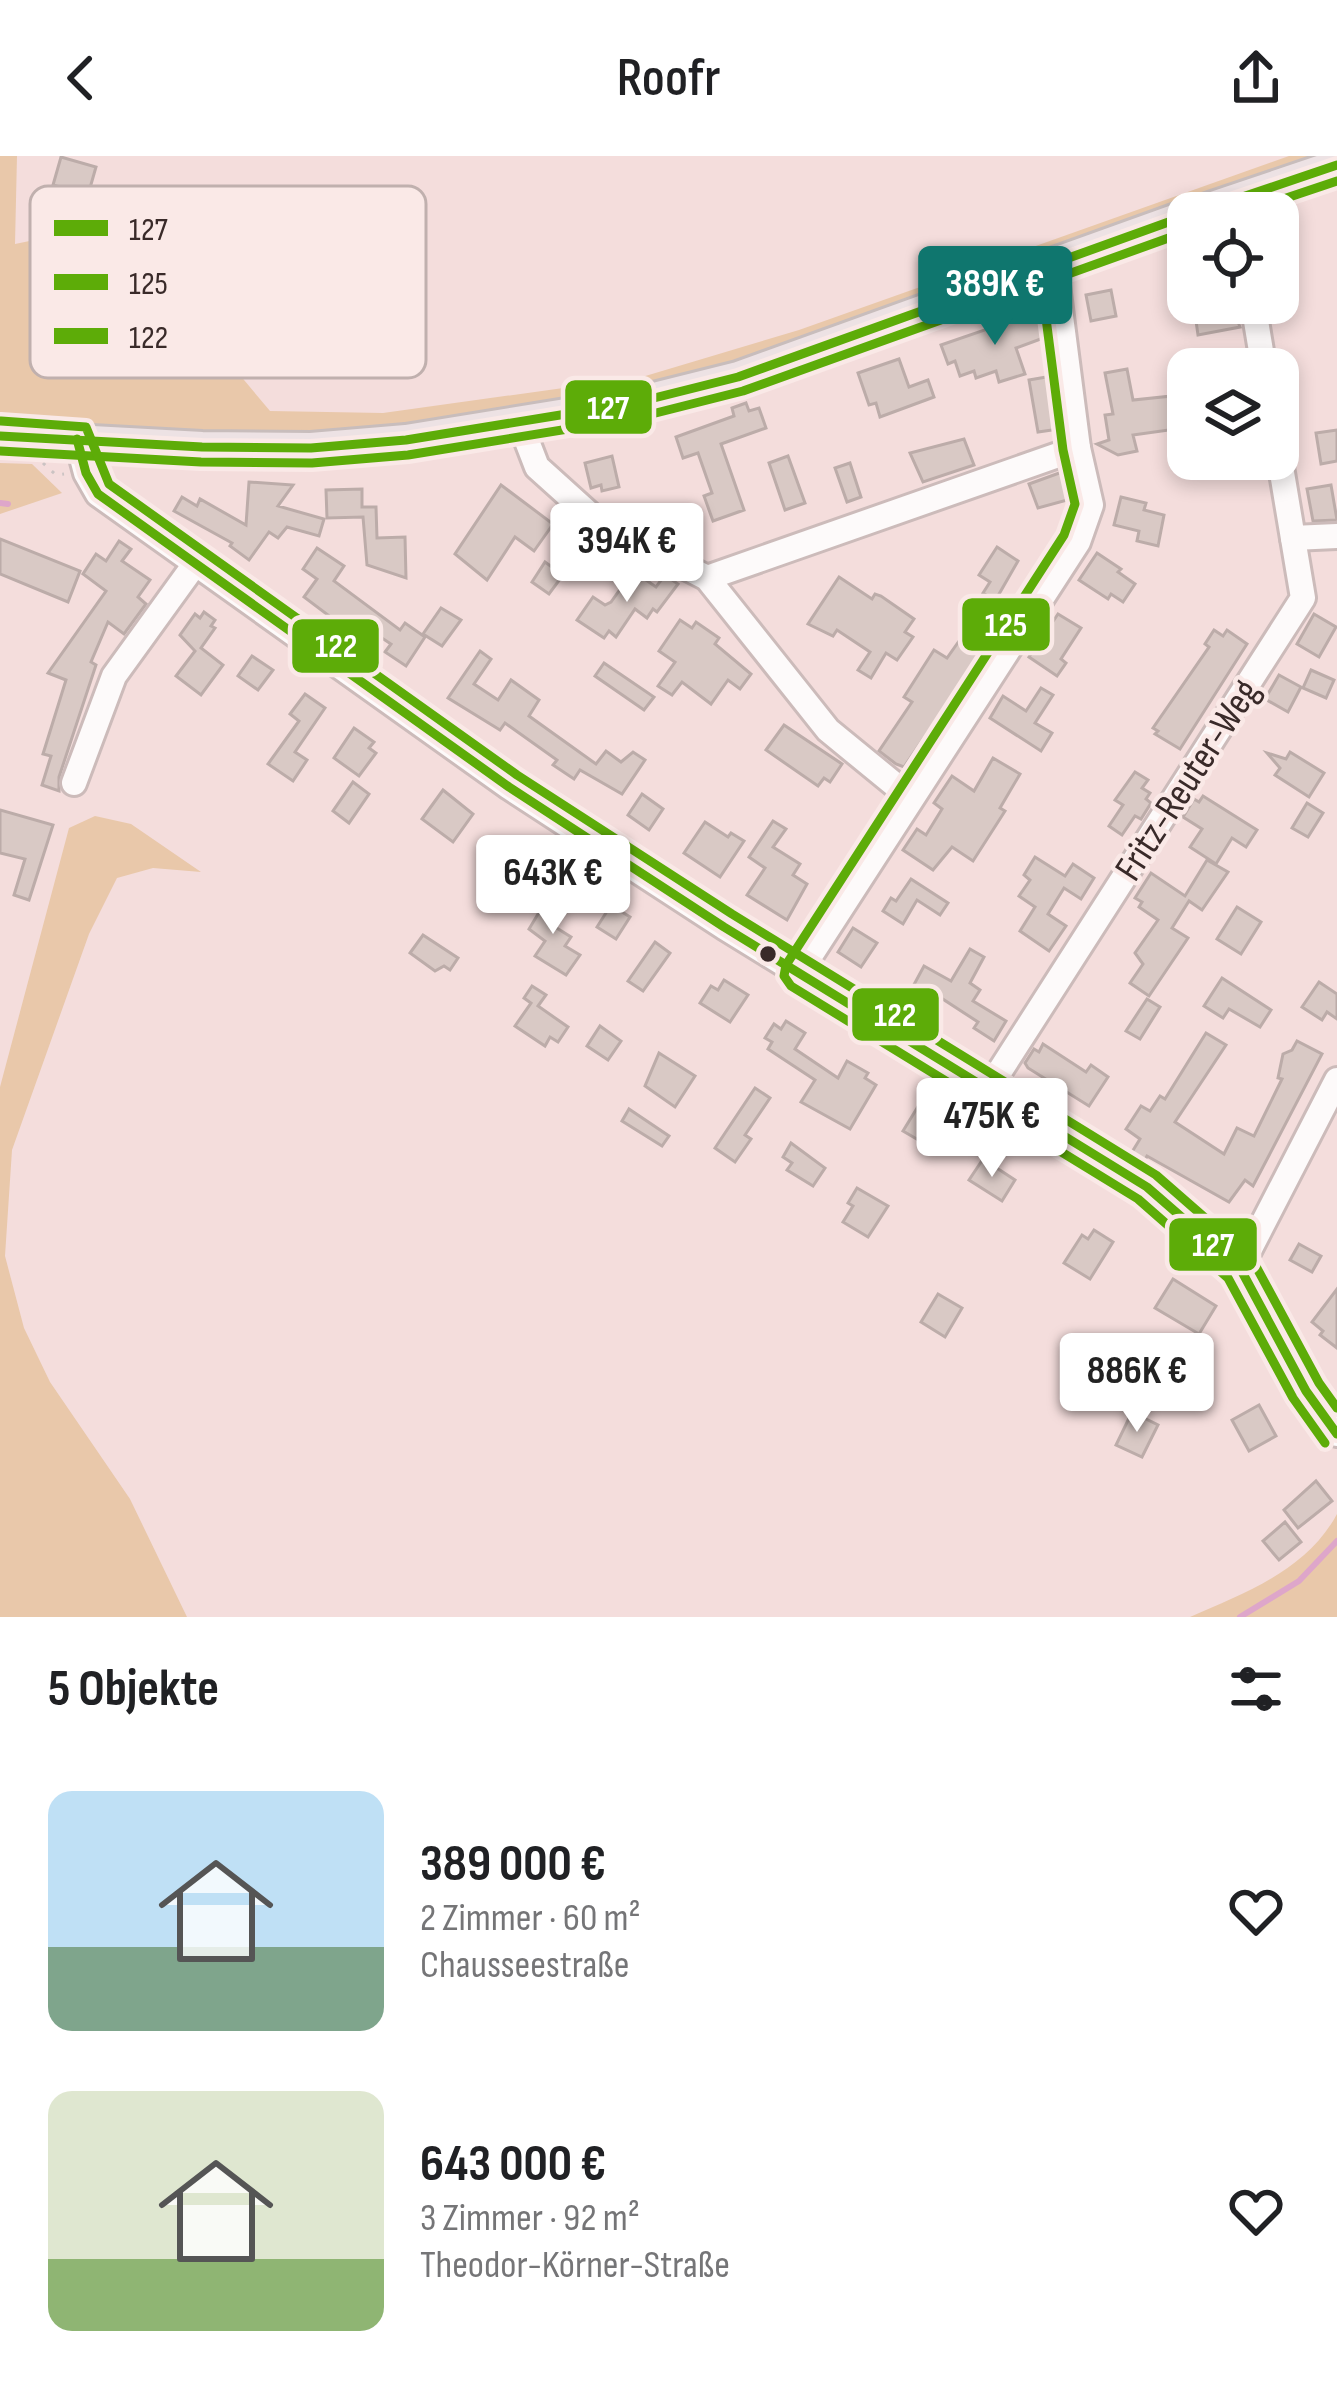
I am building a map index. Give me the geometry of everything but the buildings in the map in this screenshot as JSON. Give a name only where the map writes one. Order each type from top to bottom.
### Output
[{"type":"main road","points":[[1271,192],[1337,165]]},
{"type":"main road","points":[[0,436],[310,448],[406,440],[634,403],[738,377],[1167,223]]},
{"type":"street","points":[[800,973],[1078,542],[1090,505],[1054,262]]},
{"type":"street","points":[[520,423],[537,467],[598,522],[707,578],[828,730],[911,798]]},
{"type":"street","points":[[77,439],[98,494],[509,787],[1147,1187],[1240,1268],[1306,1391],[1337,1435]]},
{"type":"street","points":[[707,578],[1078,448]]},
{"type":"street","name":"Fritz-Reuter-Weg","points":[[989,1088],[1303,598],[1283,480]]},
{"type":"street","points":[[1293,538],[1337,536]]},
{"type":"street","points":[[74,783],[114,676],[195,564]]},
{"type":"street","points":[[1240,1268],[1337,1080]]},
{"type":"path","points":[[32,459],[56,476],[86,472]]},
{"type":"shaded area","points":[[0,156],[17,156],[15,244],[30,241],[30,378],[242,378],[270,411],[383,413],[642,377],[799,330],[1167,199],[1167,210],[733,364],[632,390],[405,428],[310,435],[0,425]]},
{"type":"shaded area","points":[[1289,156],[1318,156],[1217,192],[1188,192]]},
{"type":"shaded area","points":[[0,463],[32,464],[62,493],[0,514]]},
{"type":"shaded area","points":[[95,816],[131,824],[201,872],[153,868],[117,878],[89,934],[12,1150],[5,1256],[24,1328],[50,1382],[130,1499],[187,1617],[0,1617],[0,1087],[69,828]]},
{"type":"shaded area","points":[[1337,1514],[1337,1617],[1190,1617],[1253,1589],[1292,1565]]},
{"type":"waterway","points":[[0,503],[8,504]]},
{"type":"waterway","points":[[1240,1617],[1299,1581],[1337,1541]]},
{"type":"transit line","name":"127","points":[[1257,192],[1337,165]]},
{"type":"transit line","name":"125","points":[[1299,194],[1337,181]]},
{"type":"transit line","name":"127","points":[[0,436],[311,448],[406,440],[634,403],[738,377],[1167,223]]},
{"type":"transit line","name":"125","points":[[0,451],[312,463],[408,455],[636,418],[743,391],[1167,239]]},
{"type":"transit line","name":"125","points":[[1039,264],[1063,450],[1075,504],[1064,535],[786,965],[784,976],[791,986],[1138,1199],[1228,1278],[1293,1398],[1325,1443]]},
{"type":"transit line","name":"122","points":[[1,421],[86,427],[109,484],[517,775],[732,914],[1156,1175],[1252,1259],[1337,1408]]},
{"type":"transit line","name":"127","points":[[77,439],[86,473],[98,494],[509,787],[724,927],[1147,1187],[1240,1268],[1306,1391],[1337,1434]]}]
